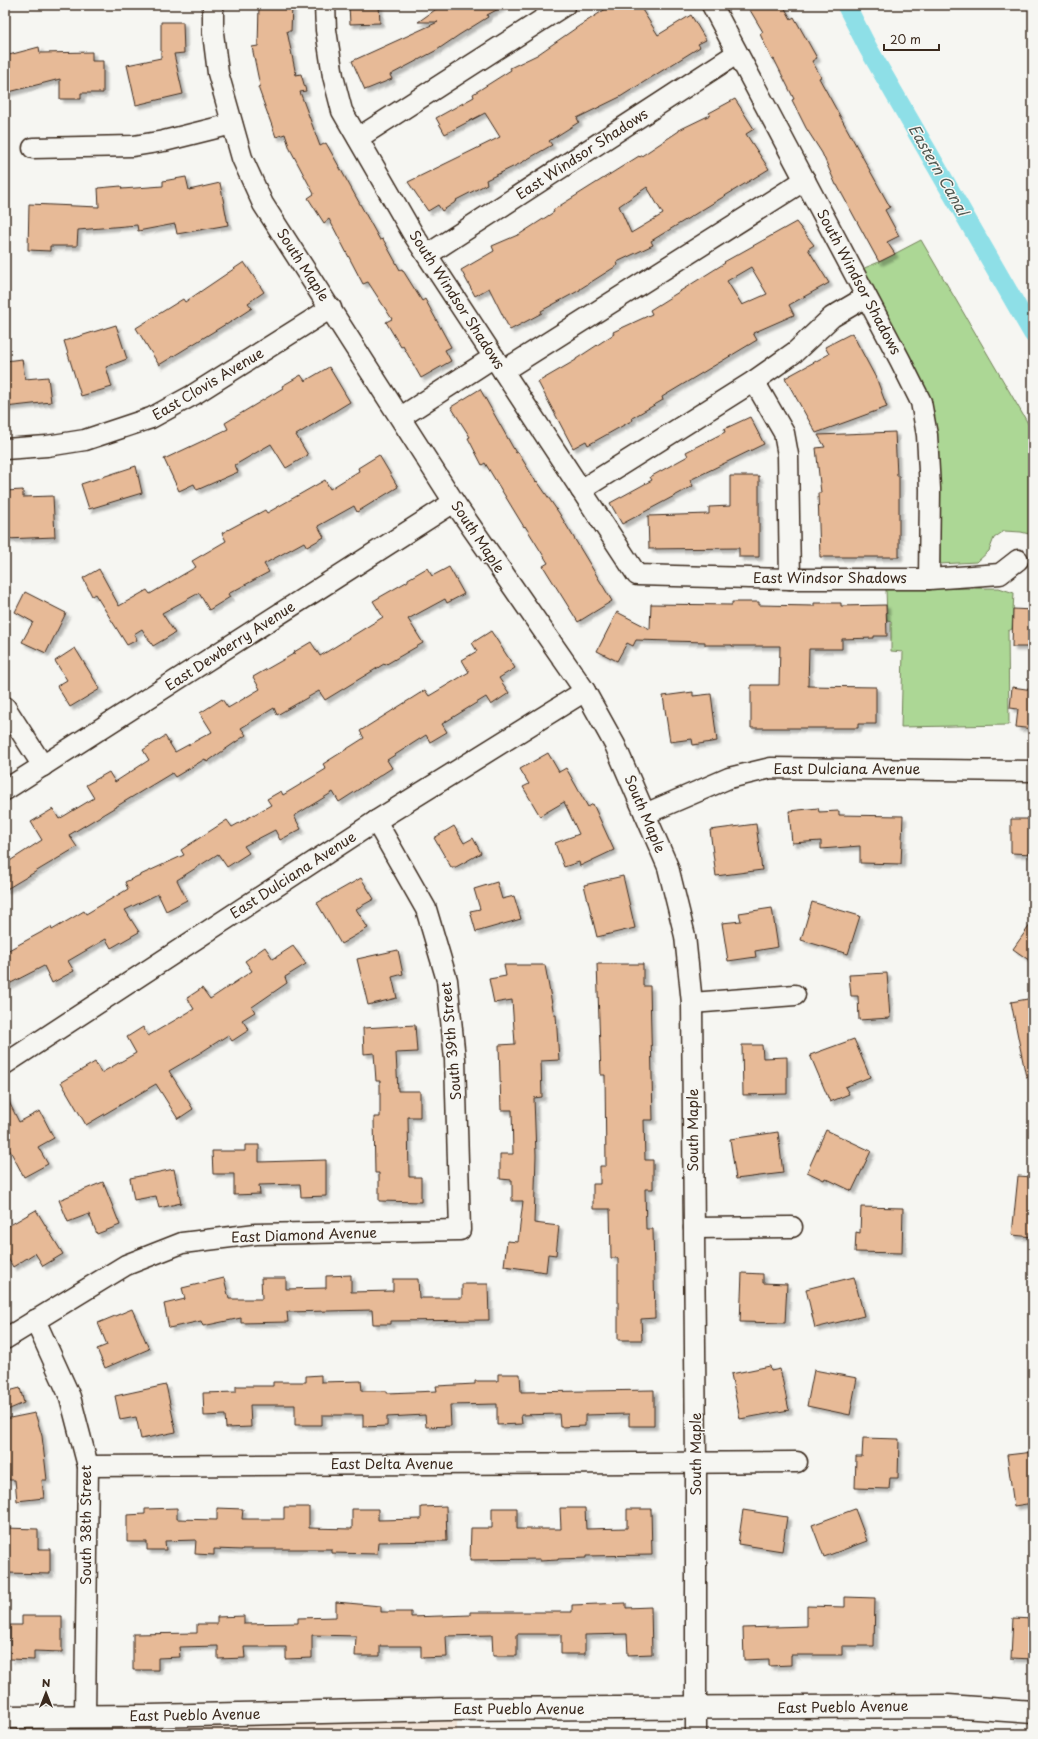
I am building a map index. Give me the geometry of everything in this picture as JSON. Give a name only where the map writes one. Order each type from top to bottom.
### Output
[{"type":"street","name":"South Maple","points":[[213,5],[213,33],[218,73],[242,158],[263,204],[401,417],[454,502],[584,691],[615,745],[668,867],[685,936],[692,1003],[696,1463],[696,1734]]},
{"type":"street","name":"South Windsor Shadows","points":[[325,5],[326,30],[342,111],[427,255],[637,575]]},
{"type":"street","points":[[358,138],[565,5]]},
{"type":"street","name":"South Windsor Shadows","points":[[712,5],[736,54],[805,180],[921,402],[927,435],[930,489],[929,579]]},
{"type":"street","name":"East Windsor Shadows","points":[[427,255],[736,54]]},
{"type":"street","points":[[32,148],[133,146],[164,141],[232,124]]},
{"type":"street","points":[[401,417],[499,364],[805,180]]},
{"type":"street","points":[[581,490],[754,381],[795,352],[832,317],[866,297]]},
{"type":"street","name":"East Clovis Avenue","points":[[5,449],[47,446],[85,440],[151,418],[193,395],[331,308]]},
{"type":"street","points":[[754,381],[784,433],[788,455],[790,579]]},
{"type":"street","name":"East Dewberry Avenue","points":[[5,790],[454,502]]},
{"type":"street","name":"East Windsor Shadows","points":[[637,575],[790,579],[929,579],[1000,574],[1018,560]]},
{"type":"street","name":"East Dulciana Avenue","points":[[5,1064],[376,821],[584,691]]},
{"type":"street","points":[[5,707],[43,766]]},
{"type":"street","name":"East Dulciana Avenue","points":[[645,814],[729,778],[771,768],[1033,771]]},
{"type":"street","name":"South 39th Street","points":[[376,821],[426,909],[447,980],[455,1059],[460,1230]]},
{"type":"street","points":[[692,1003],[795,995]]},
{"type":"street","points":[[694,1228],[792,1227]]},
{"type":"street","name":"East Diamond Avenue","points":[[5,1339],[126,1265],[182,1243],[256,1234],[460,1230]]},
{"type":"street","name":"South 38th Street","points":[[35,1320],[70,1398],[88,1466],[85,1716]]},
{"type":"street","name":"East Delta Avenue","points":[[88,1466],[796,1462]]},
{"type":"street","name":"East Pueblo Avenue","points":[[5,1717],[448,1709],[948,1706],[1033,1712]]},
{"type":"shaded area","points":[[457,1709],[457,1734],[5,1734],[5,1717]]},
{"type":"green space","points":[[921,240],[1033,432],[1033,535],[1021,532],[1004,531],[994,538],[989,551],[977,562],[940,564],[936,434],[924,384],[862,269],[879,262]]},
{"type":"green space","points":[[999,588],[1014,593],[1012,629],[1008,631],[1009,725],[901,727],[903,652],[891,651],[891,621],[887,620],[886,589]]},
{"type":"building","points":[[259,5],[292,5],[291,31],[287,31],[296,75],[301,74],[306,91],[300,92],[320,146],[326,143],[380,240],[383,239],[400,270],[402,269],[422,301],[425,299],[451,347],[445,350],[451,361],[421,378],[403,346],[401,347],[386,322],[392,319],[368,282],[363,284],[329,219],[324,223],[308,198],[314,194],[290,149],[285,134],[276,137],[258,87],[260,86],[252,47],[258,46]]},
{"type":"building","points":[[349,5],[379,5],[380,23],[350,24]]},
{"type":"building","points":[[442,5],[506,5],[487,15],[488,17],[437,50],[390,75],[392,79],[365,90],[352,61],[438,22],[418,22]]},
{"type":"building","points":[[612,5],[639,5],[658,35],[691,15],[706,40],[698,44],[700,47],[620,97],[577,118],[579,122],[549,141],[552,145],[519,164],[486,180],[487,184],[456,200],[457,201],[442,211],[438,205],[428,211],[408,182],[500,137],[485,113],[445,134],[436,118],[474,97],[473,94],[511,70],[510,68],[537,55]]},
{"type":"building","points":[[747,5],[783,5],[791,19],[794,17],[817,58],[812,61],[821,77],[819,78],[890,207],[885,210],[899,236],[887,242],[895,254],[879,262],[836,185],[822,153],[806,128],[792,100],[794,99],[774,59],[772,60],[760,34],[763,32]]},
{"type":"building","points":[[161,22],[183,22],[184,53],[174,54],[183,94],[136,105],[127,65],[161,58]]},
{"type":"building","points":[[39,47],[40,53],[92,52],[92,61],[103,61],[103,93],[81,93],[81,99],[60,99],[60,79],[5,93],[5,56]]},
{"type":"building","points":[[735,99],[754,129],[746,134],[769,169],[651,241],[653,245],[617,262],[618,265],[580,290],[510,330],[489,288],[475,296],[461,270],[494,251],[492,246],[520,234],[554,212],[553,210],[639,156],[640,157],[679,130],[710,115],[709,113]],"holes":[[[647,187],[663,214],[631,233],[619,206]]]},
{"type":"building","points":[[186,177],[189,190],[220,183],[228,225],[177,234],[175,224],[138,231],[137,225],[78,230],[77,246],[50,246],[50,251],[28,250],[29,204],[99,207],[98,188],[121,186],[122,189],[163,186],[163,181]]},
{"type":"building","points":[[796,222],[814,245],[808,249],[829,283],[789,305],[794,315],[753,333],[757,340],[662,397],[663,400],[632,418],[633,420],[588,445],[586,441],[573,448],[538,382],[576,360],[614,334],[613,332],[652,314],[650,310],[725,263],[724,262]],"holes":[[[751,267],[767,294],[742,305],[727,281]]]},
{"type":"building","points":[[244,262],[264,292],[248,303],[252,308],[159,365],[136,328],[183,299],[185,302]]},
{"type":"building","points":[[116,325],[127,359],[106,367],[112,387],[81,396],[64,341]]},
{"type":"building","points":[[852,333],[877,380],[887,407],[816,433],[785,378],[829,354],[825,347]]},
{"type":"building","points":[[22,359],[25,379],[48,377],[51,402],[5,407],[5,361]]},
{"type":"building","points":[[329,367],[350,402],[296,435],[308,455],[286,468],[271,444],[235,465],[238,472],[197,490],[194,484],[179,491],[164,459],[228,429],[225,423],[283,388],[282,386],[301,375],[305,381]]},
{"type":"building","points":[[480,389],[516,453],[518,452],[536,482],[537,481],[559,513],[612,601],[578,622],[543,566],[548,563],[485,463],[482,465],[468,438],[470,437],[451,407]]},
{"type":"building","points":[[750,417],[764,444],[690,480],[693,486],[622,524],[610,503],[652,480],[650,477],[688,456],[686,452],[725,432],[724,429]]},
{"type":"building","points":[[895,432],[897,476],[899,476],[899,557],[820,557],[818,493],[821,493],[816,448],[825,447],[818,435]]},
{"type":"building","points":[[379,455],[398,487],[357,512],[354,506],[318,526],[324,537],[307,547],[304,542],[264,564],[269,572],[228,594],[230,597],[209,610],[199,593],[162,613],[175,633],[153,646],[142,629],[134,634],[137,640],[127,645],[95,594],[92,596],[83,578],[99,569],[119,606],[147,590],[150,594],[196,567],[192,561],[226,541],[222,533],[265,510],[267,513],[325,480],[330,489],[359,471],[358,468]]},
{"type":"building","points":[[136,466],[142,493],[89,509],[81,484]]},
{"type":"building","points":[[730,476],[759,476],[759,557],[739,557],[739,548],[649,549],[648,516],[709,514],[709,507],[730,506]]},
{"type":"building","points":[[23,490],[23,497],[53,496],[55,537],[5,539],[5,491]]},
{"type":"building","points":[[449,567],[464,594],[447,603],[445,599],[408,619],[423,643],[385,665],[384,664],[325,700],[319,691],[277,715],[274,708],[241,728],[246,735],[207,762],[205,759],[175,777],[172,773],[69,835],[77,847],[5,890],[5,864],[42,840],[31,822],[53,809],[59,819],[94,798],[86,785],[109,772],[115,782],[149,760],[143,750],[165,736],[175,752],[212,732],[200,713],[222,699],[228,708],[260,689],[253,677],[311,642],[320,656],[383,617],[373,601],[427,568],[432,576]]},
{"type":"building","points":[[25,592],[66,613],[46,653],[22,642],[33,622],[15,612]]},
{"type":"building","points":[[732,602],[759,602],[759,605],[814,606],[814,603],[841,603],[841,606],[886,605],[887,636],[842,639],[842,649],[809,649],[808,686],[876,687],[876,724],[858,724],[858,728],[751,728],[751,685],[779,685],[780,646],[705,645],[705,642],[636,640],[633,646],[627,643],[617,661],[597,651],[617,612],[650,629],[651,604],[732,605]]},
{"type":"building","points":[[1013,609],[1033,610],[1033,647],[1012,647]]},
{"type":"building","points":[[491,631],[515,668],[499,678],[509,693],[491,705],[486,697],[442,724],[447,732],[430,742],[426,735],[387,760],[392,768],[339,802],[333,792],[294,816],[301,829],[280,840],[275,830],[244,846],[249,853],[227,867],[218,854],[177,880],[187,900],[166,911],[158,894],[125,910],[139,932],[111,948],[106,939],[68,961],[74,971],[52,983],[44,966],[5,986],[5,952],[51,927],[52,930],[84,911],[86,914],[128,889],[125,882],[184,855],[181,850],[227,820],[232,827],[271,805],[267,799],[281,791],[283,795],[326,769],[323,764],[364,738],[360,731],[425,690],[429,696],[469,672],[462,660],[477,651],[472,643]]},
{"type":"building","points":[[75,648],[100,689],[70,707],[57,686],[67,680],[55,661]]},
{"type":"building","points":[[1012,687],[1033,690],[1033,729],[1016,727],[1018,709],[1010,708]]},
{"type":"building","points":[[693,692],[693,696],[711,694],[717,741],[693,745],[692,739],[670,742],[663,696]]},
{"type":"building","points":[[548,753],[559,772],[566,768],[588,807],[593,804],[614,850],[580,866],[579,862],[564,867],[555,843],[579,834],[564,802],[540,816],[523,787],[529,784],[520,769]]},
{"type":"building","points":[[818,808],[819,812],[839,811],[839,815],[903,816],[901,864],[860,863],[860,846],[821,849],[821,841],[792,843],[789,811]]},
{"type":"building","points":[[1011,819],[1033,819],[1033,854],[1011,853]]},
{"type":"building","points":[[756,824],[762,870],[716,876],[710,830]]},
{"type":"building","points":[[454,826],[464,843],[473,838],[481,853],[456,867],[451,867],[434,838]]},
{"type":"building","points":[[623,876],[635,928],[597,937],[584,885]]},
{"type":"building","points":[[361,878],[374,899],[356,909],[368,928],[341,944],[317,903]]},
{"type":"building","points":[[497,882],[502,899],[514,896],[521,919],[476,932],[470,911],[480,909],[474,889]]},
{"type":"building","points":[[812,902],[860,916],[848,954],[801,940]]},
{"type":"building","points":[[772,908],[778,947],[755,951],[756,957],[728,961],[722,923],[741,921],[739,913]]},
{"type":"building","points":[[1033,921],[1033,963],[1013,949]]},
{"type":"building","points":[[293,946],[306,964],[285,977],[287,983],[252,1007],[255,1012],[242,1020],[249,1030],[232,1041],[228,1035],[169,1071],[193,1109],[178,1119],[156,1084],[86,1125],[61,1082],[95,1062],[101,1073],[136,1053],[127,1037],[143,1027],[148,1036],[194,1009],[187,998],[202,988],[210,999],[252,971],[245,961],[265,947],[273,959]]},
{"type":"building","points":[[398,950],[403,974],[392,977],[397,998],[368,1005],[357,959]]},
{"type":"building","points":[[597,964],[643,964],[643,986],[650,986],[653,1120],[644,1120],[645,1160],[653,1160],[653,1189],[645,1189],[646,1229],[653,1229],[655,1318],[641,1319],[642,1340],[618,1340],[618,1258],[611,1258],[610,1209],[593,1209],[593,1184],[600,1184],[600,1166],[606,1166],[605,1075],[601,1075]]},
{"type":"building","points":[[504,965],[545,965],[554,1015],[556,1015],[559,1060],[541,1061],[542,1097],[534,1098],[536,1155],[534,1223],[559,1226],[556,1255],[548,1254],[546,1272],[504,1266],[507,1241],[518,1242],[523,1201],[512,1201],[512,1180],[500,1179],[500,1154],[513,1154],[512,1110],[501,1110],[499,1045],[515,1044],[512,1000],[494,1003],[489,979],[506,976]]},
{"type":"building","points":[[887,973],[890,1018],[859,1020],[858,996],[851,996],[849,975]]},
{"type":"building","points":[[1033,998],[1033,1076],[1026,1077],[1011,1002]]},
{"type":"building","points":[[415,1025],[417,1052],[396,1053],[398,1091],[420,1091],[420,1117],[408,1117],[409,1177],[421,1177],[421,1202],[379,1201],[379,1173],[375,1173],[374,1117],[380,1117],[380,1081],[376,1081],[374,1053],[364,1054],[363,1028]]},
{"type":"building","points":[[854,1039],[870,1077],[845,1087],[849,1094],[830,1102],[810,1055]]},
{"type":"building","points":[[742,1045],[762,1045],[763,1058],[787,1057],[787,1094],[743,1095]]},
{"type":"building","points":[[5,1094],[19,1122],[40,1111],[54,1138],[38,1147],[48,1164],[24,1177],[5,1141]]},
{"type":"building","points":[[826,1130],[871,1151],[852,1191],[825,1178],[824,1180],[807,1172]]},
{"type":"building","points":[[778,1132],[783,1173],[736,1179],[730,1139]]},
{"type":"building","points":[[245,1145],[259,1145],[259,1162],[326,1160],[326,1196],[301,1197],[300,1184],[259,1185],[260,1194],[234,1195],[234,1174],[213,1174],[212,1151],[245,1151]]},
{"type":"building","points":[[174,1169],[181,1203],[159,1208],[156,1196],[134,1200],[130,1178]]},
{"type":"building","points":[[1018,1176],[1033,1177],[1033,1237],[1012,1235]]},
{"type":"building","points":[[103,1182],[120,1225],[97,1234],[89,1214],[68,1222],[59,1200]]},
{"type":"building","points":[[861,1207],[903,1208],[902,1253],[855,1252],[856,1232],[860,1233]]},
{"type":"building","points":[[36,1210],[63,1254],[43,1266],[35,1253],[13,1267],[5,1253],[5,1228]]},
{"type":"building","points":[[742,1273],[763,1274],[763,1283],[787,1284],[785,1323],[740,1322]]},
{"type":"building","points":[[351,1275],[351,1292],[393,1291],[393,1279],[418,1279],[419,1298],[462,1298],[462,1284],[488,1284],[489,1320],[391,1321],[391,1324],[373,1324],[372,1310],[287,1312],[288,1322],[241,1323],[241,1318],[203,1326],[201,1321],[169,1328],[164,1304],[185,1299],[182,1288],[224,1278],[229,1299],[262,1299],[261,1278],[286,1278],[286,1289],[326,1288],[326,1276]]},
{"type":"building","points":[[854,1277],[864,1316],[815,1328],[806,1289]]},
{"type":"building","points":[[132,1309],[149,1349],[105,1368],[97,1349],[107,1345],[98,1323]]},
{"type":"building","points":[[770,1366],[771,1371],[780,1369],[789,1410],[740,1419],[731,1374]]},
{"type":"building","points":[[814,1370],[857,1378],[850,1415],[807,1406]]},
{"type":"building","points":[[498,1374],[520,1374],[521,1392],[654,1390],[654,1426],[629,1426],[629,1414],[585,1415],[585,1426],[560,1427],[559,1414],[521,1415],[522,1424],[497,1425],[497,1404],[450,1405],[451,1426],[426,1427],[425,1415],[387,1417],[387,1426],[363,1427],[363,1415],[322,1415],[322,1425],[295,1425],[295,1405],[250,1405],[251,1427],[226,1428],[225,1415],[204,1416],[203,1393],[236,1392],[236,1386],[273,1386],[273,1382],[306,1382],[306,1376],[321,1375],[321,1382],[361,1381],[362,1391],[387,1391],[387,1393],[437,1391],[436,1386],[475,1384],[475,1381],[498,1381]]},
{"type":"building","points":[[166,1385],[176,1432],[141,1439],[136,1417],[120,1420],[115,1396]]},
{"type":"building","points":[[20,1388],[24,1403],[5,1411],[5,1392]]},
{"type":"building","points":[[35,1413],[42,1436],[47,1480],[42,1480],[44,1498],[17,1501],[15,1480],[9,1480],[5,1451],[5,1419]]},
{"type":"building","points":[[863,1438],[899,1439],[898,1478],[890,1478],[889,1489],[855,1488],[856,1457],[862,1457]]},
{"type":"building","points":[[1033,1452],[1033,1503],[1014,1506],[1007,1455]]},
{"type":"building","points":[[446,1506],[447,1541],[378,1542],[377,1554],[331,1553],[331,1549],[214,1549],[214,1555],[195,1554],[196,1540],[165,1541],[166,1550],[147,1550],[147,1542],[127,1542],[127,1515],[145,1514],[145,1509],[177,1508],[177,1519],[217,1520],[217,1508],[243,1509],[242,1519],[284,1519],[284,1507],[309,1507],[309,1528],[352,1529],[352,1509],[378,1509],[378,1520],[421,1519],[421,1507]]},
{"type":"building","points":[[492,1508],[517,1508],[517,1529],[561,1529],[560,1508],[585,1508],[586,1529],[627,1528],[627,1509],[651,1509],[652,1555],[586,1556],[586,1558],[540,1561],[540,1559],[470,1560],[471,1528],[492,1528]]},
{"type":"building","points":[[855,1509],[867,1541],[824,1557],[812,1525]]},
{"type":"building","points":[[743,1510],[787,1517],[782,1551],[738,1544]]},
{"type":"building","points":[[5,1528],[38,1529],[38,1549],[50,1549],[50,1574],[5,1573]]},
{"type":"building","points":[[845,1597],[875,1598],[874,1646],[842,1646],[842,1655],[791,1655],[791,1665],[769,1666],[769,1659],[744,1660],[743,1628],[807,1626],[807,1606],[845,1607]]},
{"type":"building","points":[[336,1602],[381,1606],[381,1612],[411,1612],[411,1617],[470,1615],[470,1612],[572,1612],[572,1605],[626,1603],[626,1608],[651,1607],[652,1654],[628,1655],[627,1634],[585,1635],[585,1654],[561,1654],[561,1634],[517,1634],[517,1656],[493,1656],[492,1635],[446,1636],[447,1657],[421,1658],[421,1646],[380,1646],[380,1656],[355,1656],[356,1636],[312,1635],[312,1658],[286,1659],[286,1647],[244,1647],[245,1658],[218,1659],[218,1646],[179,1647],[180,1657],[158,1658],[158,1670],[133,1670],[133,1634],[197,1633],[197,1624],[217,1624],[217,1617],[244,1616],[244,1624],[298,1623],[298,1618],[336,1617]]},
{"type":"building","points":[[22,1616],[62,1616],[62,1652],[34,1651],[34,1660],[10,1659],[10,1625],[22,1625]]},
{"type":"building","points":[[1013,1618],[1033,1619],[1033,1659],[1011,1658]]},
{"type":"waterway","name":"Eastern Canal","points":[[846,5],[868,48],[1033,334]]}]
